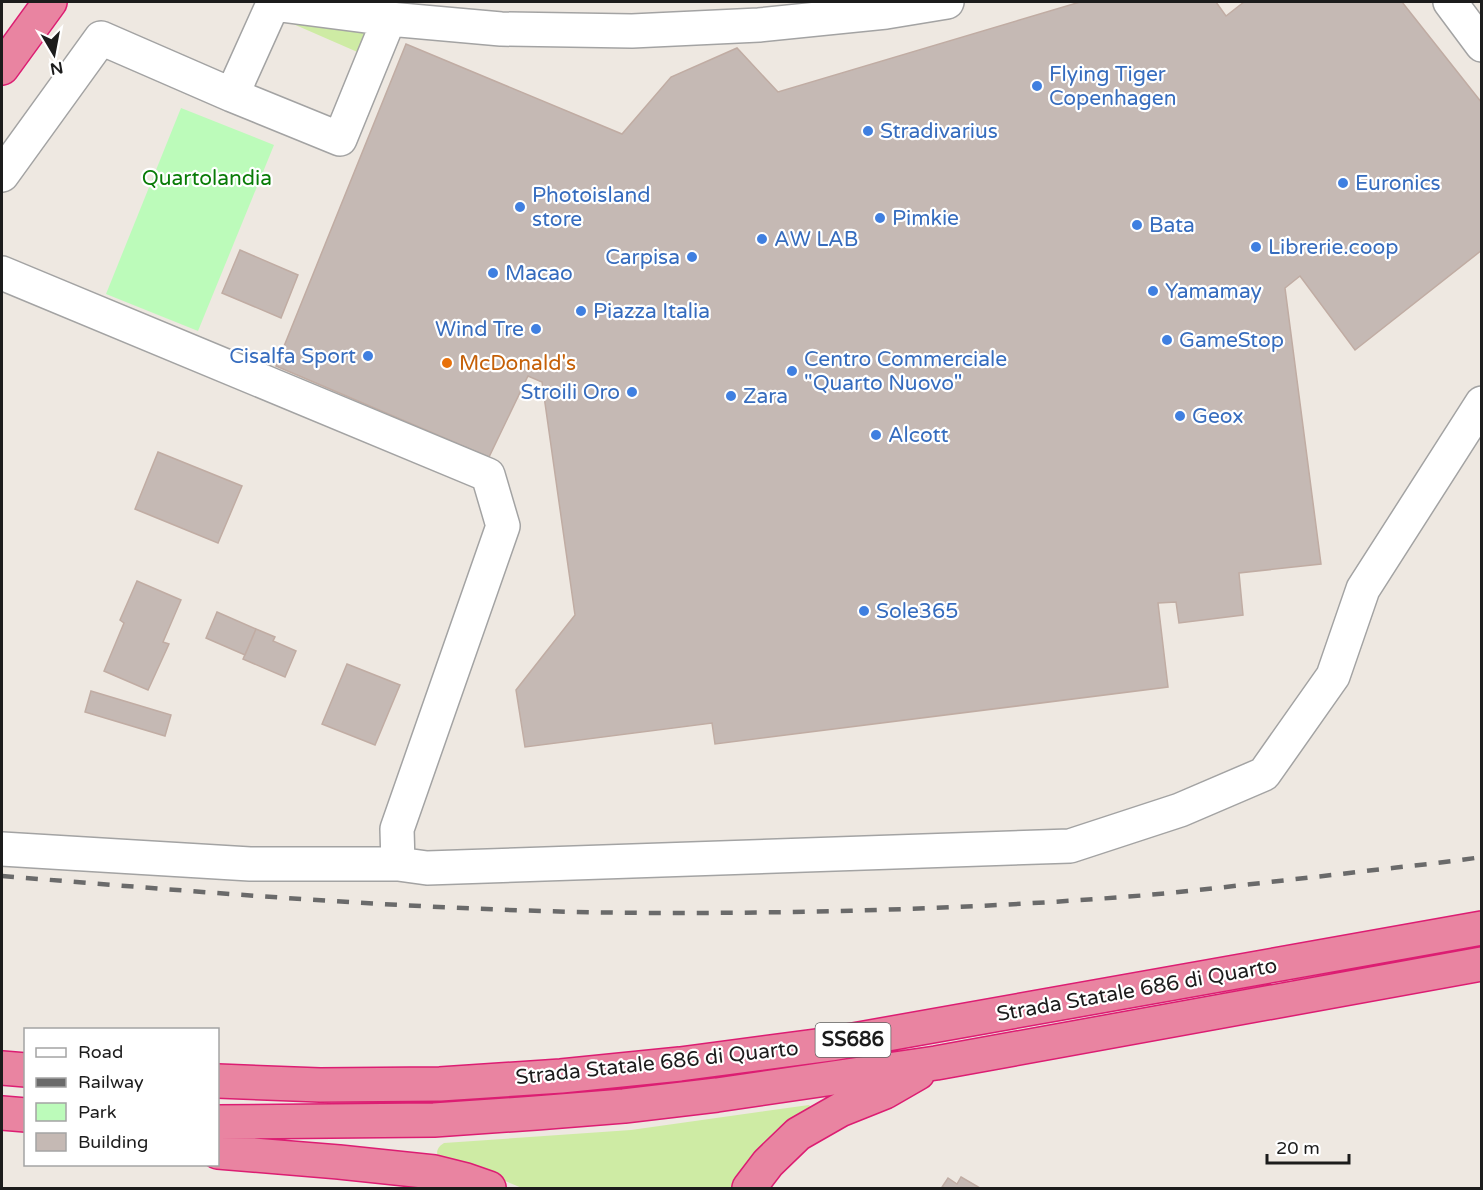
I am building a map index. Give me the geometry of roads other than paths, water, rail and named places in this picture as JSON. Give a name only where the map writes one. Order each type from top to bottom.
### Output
[{"type":"highway","points":[[2,68],[50,2]]},
{"type":"highway","name":"Strada Statale 686 di Quarto","points":[[219,1081],[320,1085],[440,1084],[680,1065],[831,1044],[1482,928]]},
{"type":"highway","name":"Strada Statale 686 di Quarto","points":[[219,1122],[434,1120],[547,1112],[717,1095],[936,1063],[1482,964]]},
{"type":"highway","points":[[749,1188],[768,1163],[798,1134],[840,1110],[885,1092],[936,1063]]},
{"type":"highway","points":[[2,1068],[24,1070]]},
{"type":"highway","points":[[2,1113],[24,1115]]},
{"type":"highway","points":[[219,1152],[434,1172],[489,1188]]},
{"type":"street","points":[[232,94],[273,3],[389,19],[501,29],[632,31],[759,25],[886,12],[947,2]]},
{"type":"street","points":[[1450,2],[1482,45]]},
{"type":"street","points":[[2,176],[100,38],[340,139],[389,19]]},
{"type":"street","points":[[2,273],[488,475],[503,526],[398,829],[398,864]]},
{"type":"street","points":[[2,849],[250,864],[398,864],[427,868],[1070,846],[1180,810],[1264,774],[1333,676],[1363,589],[1482,403]]},
{"type":"railway","points":[[2,876],[252,896],[504,910],[671,913],[790,912],[910,909],[1089,900],[1482,857]]},
{"type":"place","name":"Flying Tiger Copenhagen","points":[[1037,86]]},
{"type":"place","name":"Stradivarius","points":[[868,131]]},
{"type":"place","name":"Euronics","points":[[1343,183]]},
{"type":"place","name":"Photoisland store","points":[[520,207]]},
{"type":"place","name":"Pimkie","points":[[880,218]]},
{"type":"place","name":"Bata","points":[[1137,225]]},
{"type":"place","name":"AW LAB","points":[[762,239]]},
{"type":"place","name":"Librerie.coop","points":[[1256,247]]},
{"type":"place","name":"Carpisa","points":[[692,257]]},
{"type":"place","name":"Macao","points":[[493,273]]},
{"type":"place","name":"Yamamay","points":[[1153,291]]},
{"type":"place","name":"Piazza Italia","points":[[581,311]]},
{"type":"place","name":"Wind Tre","points":[[536,329]]},
{"type":"place","name":"GameStop","points":[[1167,340]]},
{"type":"place","name":"Cisalfa Sport","points":[[368,356]]},
{"type":"place","name":"McDonald's","points":[[447,363]]},
{"type":"place","name":"Centro Commerciale \"Quarto Nuovo\"","points":[[792,371]]},
{"type":"place","name":"Stroili Oro","points":[[632,392]]},
{"type":"place","name":"Zara","points":[[731,396]]},
{"type":"place","name":"Geox","points":[[1180,416]]},
{"type":"place","name":"Alcott","points":[[876,435]]},
{"type":"place","name":"Sole365","points":[[864,611]]},
{"type":"park label","name":"Quartolandia","points":[[207,178]]}]
